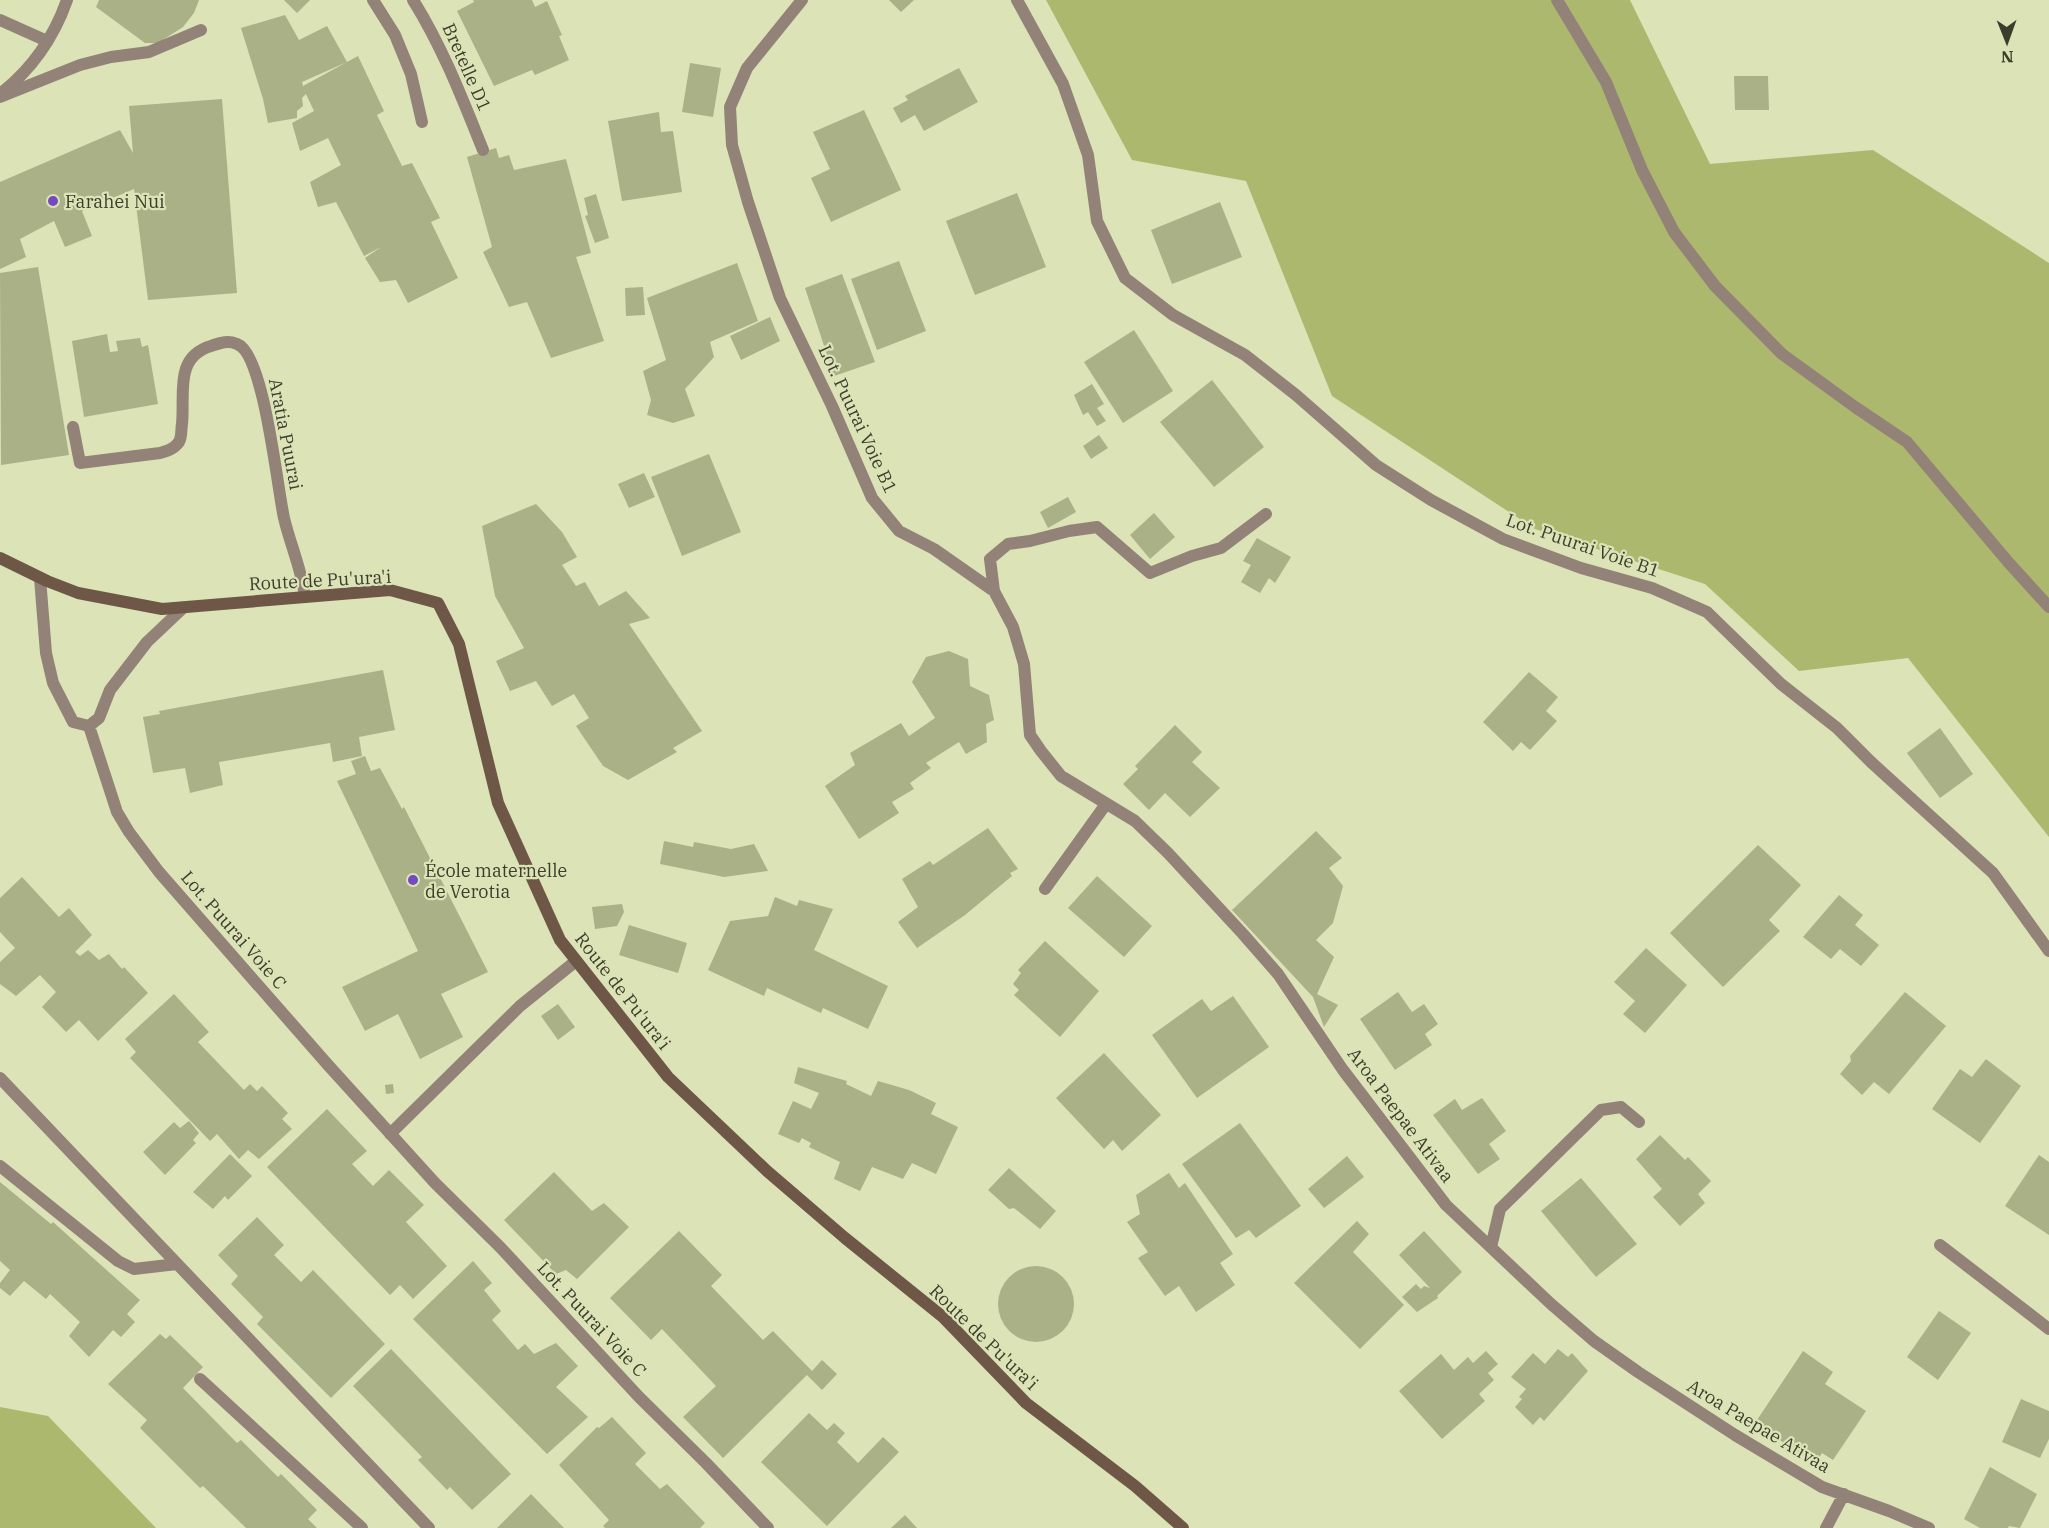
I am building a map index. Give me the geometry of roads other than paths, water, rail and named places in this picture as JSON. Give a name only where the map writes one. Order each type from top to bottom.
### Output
[{"type":"main road","name":"Route de Pu'ura'i","points":[[0,558],[40,578],[78,593],[162,609],[390,590],[438,603],[459,644],[498,803],[560,940],[669,1077],[767,1172],[943,1317],[1026,1403],[1135,1486],[1183,1528]]},
{"type":"street","points":[[0,95],[17,81],[43,50],[67,0]]},
{"type":"street","points":[[373,0],[394,35],[411,74],[422,122]]},
{"type":"street","name":"Bretelle D1","points":[[413,0],[431,28],[453,74],[483,150]]},
{"type":"street","name":"Lot. Puurai Voie B1","points":[[802,0],[747,68],[729,107],[732,145],[748,202],[780,297],[832,406],[872,498],[899,531],[934,549],[994,591]]},
{"type":"street","name":"Lot. Puurai Voie B1","points":[[1017,0],[1063,84],[1088,154],[1097,222],[1125,278],[1173,315],[1245,355],[1296,395],[1376,465],[1431,500],[1503,539],[1581,568],[1652,588],[1707,612],[1781,684],[1837,728],[1993,873],[2049,951]]},
{"type":"street","points":[[1557,0],[1606,82],[1642,170],[1674,232],[1715,286],[1782,354],[1907,442],[2049,607]]},
{"type":"street","points":[[0,20],[47,41]]},
{"type":"street","points":[[0,95],[80,65],[111,57],[150,52],[201,30]]},
{"type":"street","name":"Aratia Puurai","points":[[73,427],[80,463],[160,453],[172,449],[180,440],[183,413],[183,372],[196,353],[205,347],[225,341],[240,344],[249,353],[261,385],[284,518],[305,597]]},
{"type":"street","points":[[994,591],[990,559],[1008,544],[1097,527],[1150,573],[1192,556],[1221,548],[1266,514]]},
{"type":"street","points":[[40,578],[46,652],[53,682],[73,722],[89,726],[99,718],[110,690],[147,642],[183,608]]},
{"type":"street","name":"Aroa Paepae Ativaa","points":[[994,591],[1013,627],[1024,664],[1030,735],[1061,776],[1135,821],[1244,934],[1278,974],[1343,1070],[1446,1204],[1551,1304],[1594,1341],[1735,1435],[1822,1487],[1929,1528]]},
{"type":"street","name":"Lot. Puurai Voie C","points":[[89,726],[117,812],[159,872],[435,1183],[507,1255],[639,1396],[768,1528]]},
{"type":"street","points":[[1045,889],[1106,804]]},
{"type":"street","points":[[390,1134],[520,1006],[576,961]]},
{"type":"street","points":[[0,1078],[429,1528]]},
{"type":"street","points":[[1491,1247],[1500,1209],[1601,1110],[1620,1107],[1639,1122]]},
{"type":"street","points":[[0,1166],[118,1261],[134,1269],[177,1264]]},
{"type":"street","points":[[1940,1245],[2049,1329]]},
{"type":"street","points":[[200,1379],[362,1528]]},
{"type":"street","points":[[1826,1528],[1844,1494]]},
{"type":"place","name":"Farahei Nui","points":[[53,201]]},
{"type":"place","name":"École maternelle de Verotia","points":[[413,880]]}]
